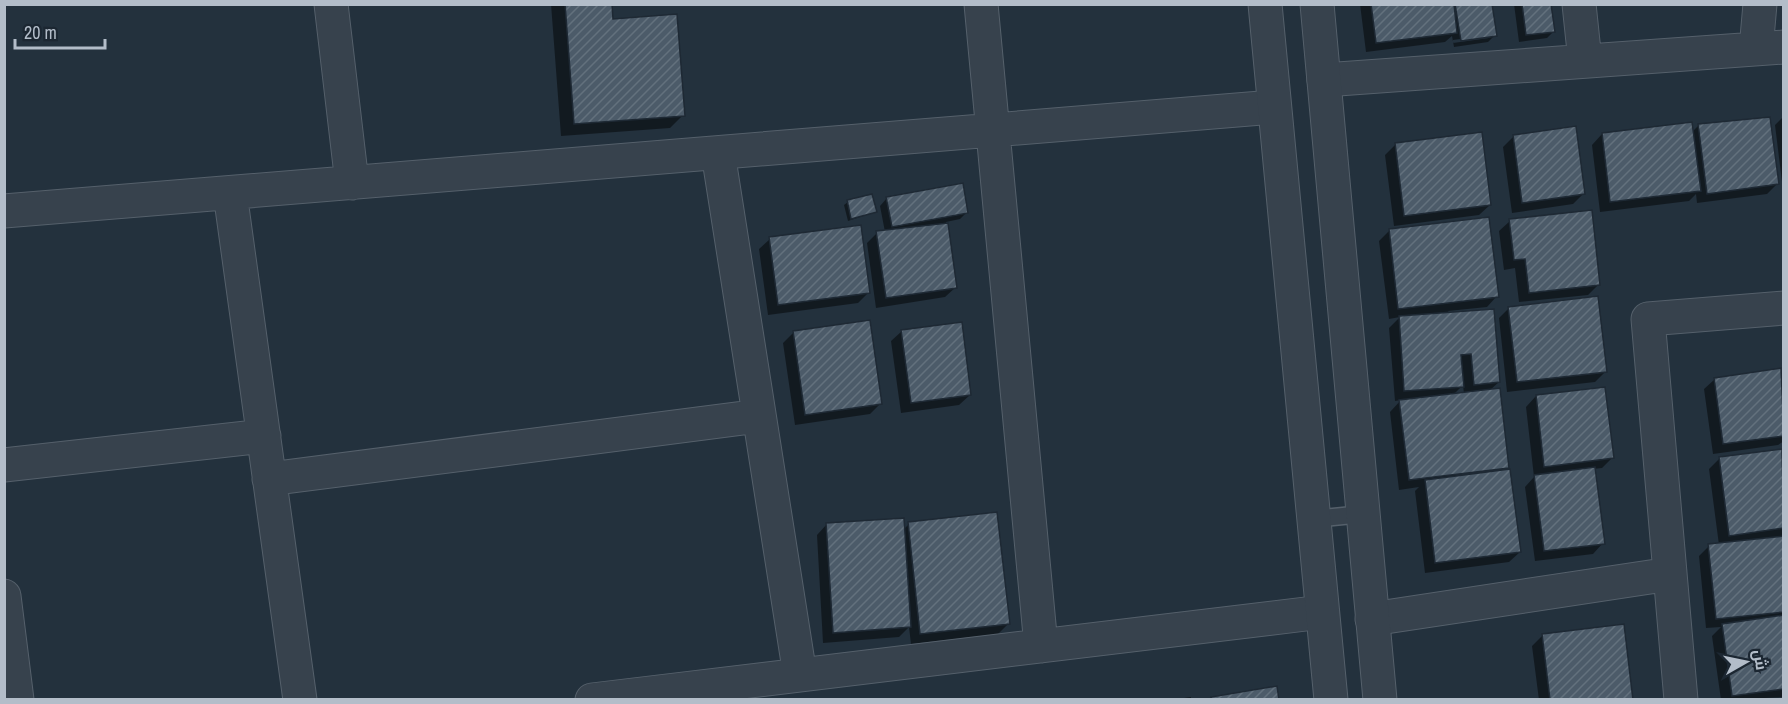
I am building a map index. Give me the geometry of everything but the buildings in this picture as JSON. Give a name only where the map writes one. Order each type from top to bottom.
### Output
[{"type":"street","points":[[331,4],[352,183]]},
{"type":"street","points":[[981,4],[1041,646]]},
{"type":"street","points":[[1265,4],[1331,699]]},
{"type":"street","points":[[1317,4],[1380,699]]},
{"type":"street","points":[[1579,4],[1585,61]]},
{"type":"street","points":[[1324,80],[1770,48],[1760,4]]},
{"type":"street","points":[[4,211],[1274,107]]},
{"type":"street","points":[[718,153],[800,675]]},
{"type":"street","points":[[230,193],[300,699]]},
{"type":"street","points":[[1681,699],[1648,320],[1784,308]]},
{"type":"street","points":[[269,479],[759,416]]},
{"type":"street","points":[[4,465],[264,436]]},
{"type":"street","points":[[1372,619],[1670,574]]},
{"type":"street","points":[[4,596],[18,699]]},
{"type":"street","points":[[592,699],[627,697],[1322,612]]},
{"type":"lane","points":[[1313,519],[1364,514]]}]
